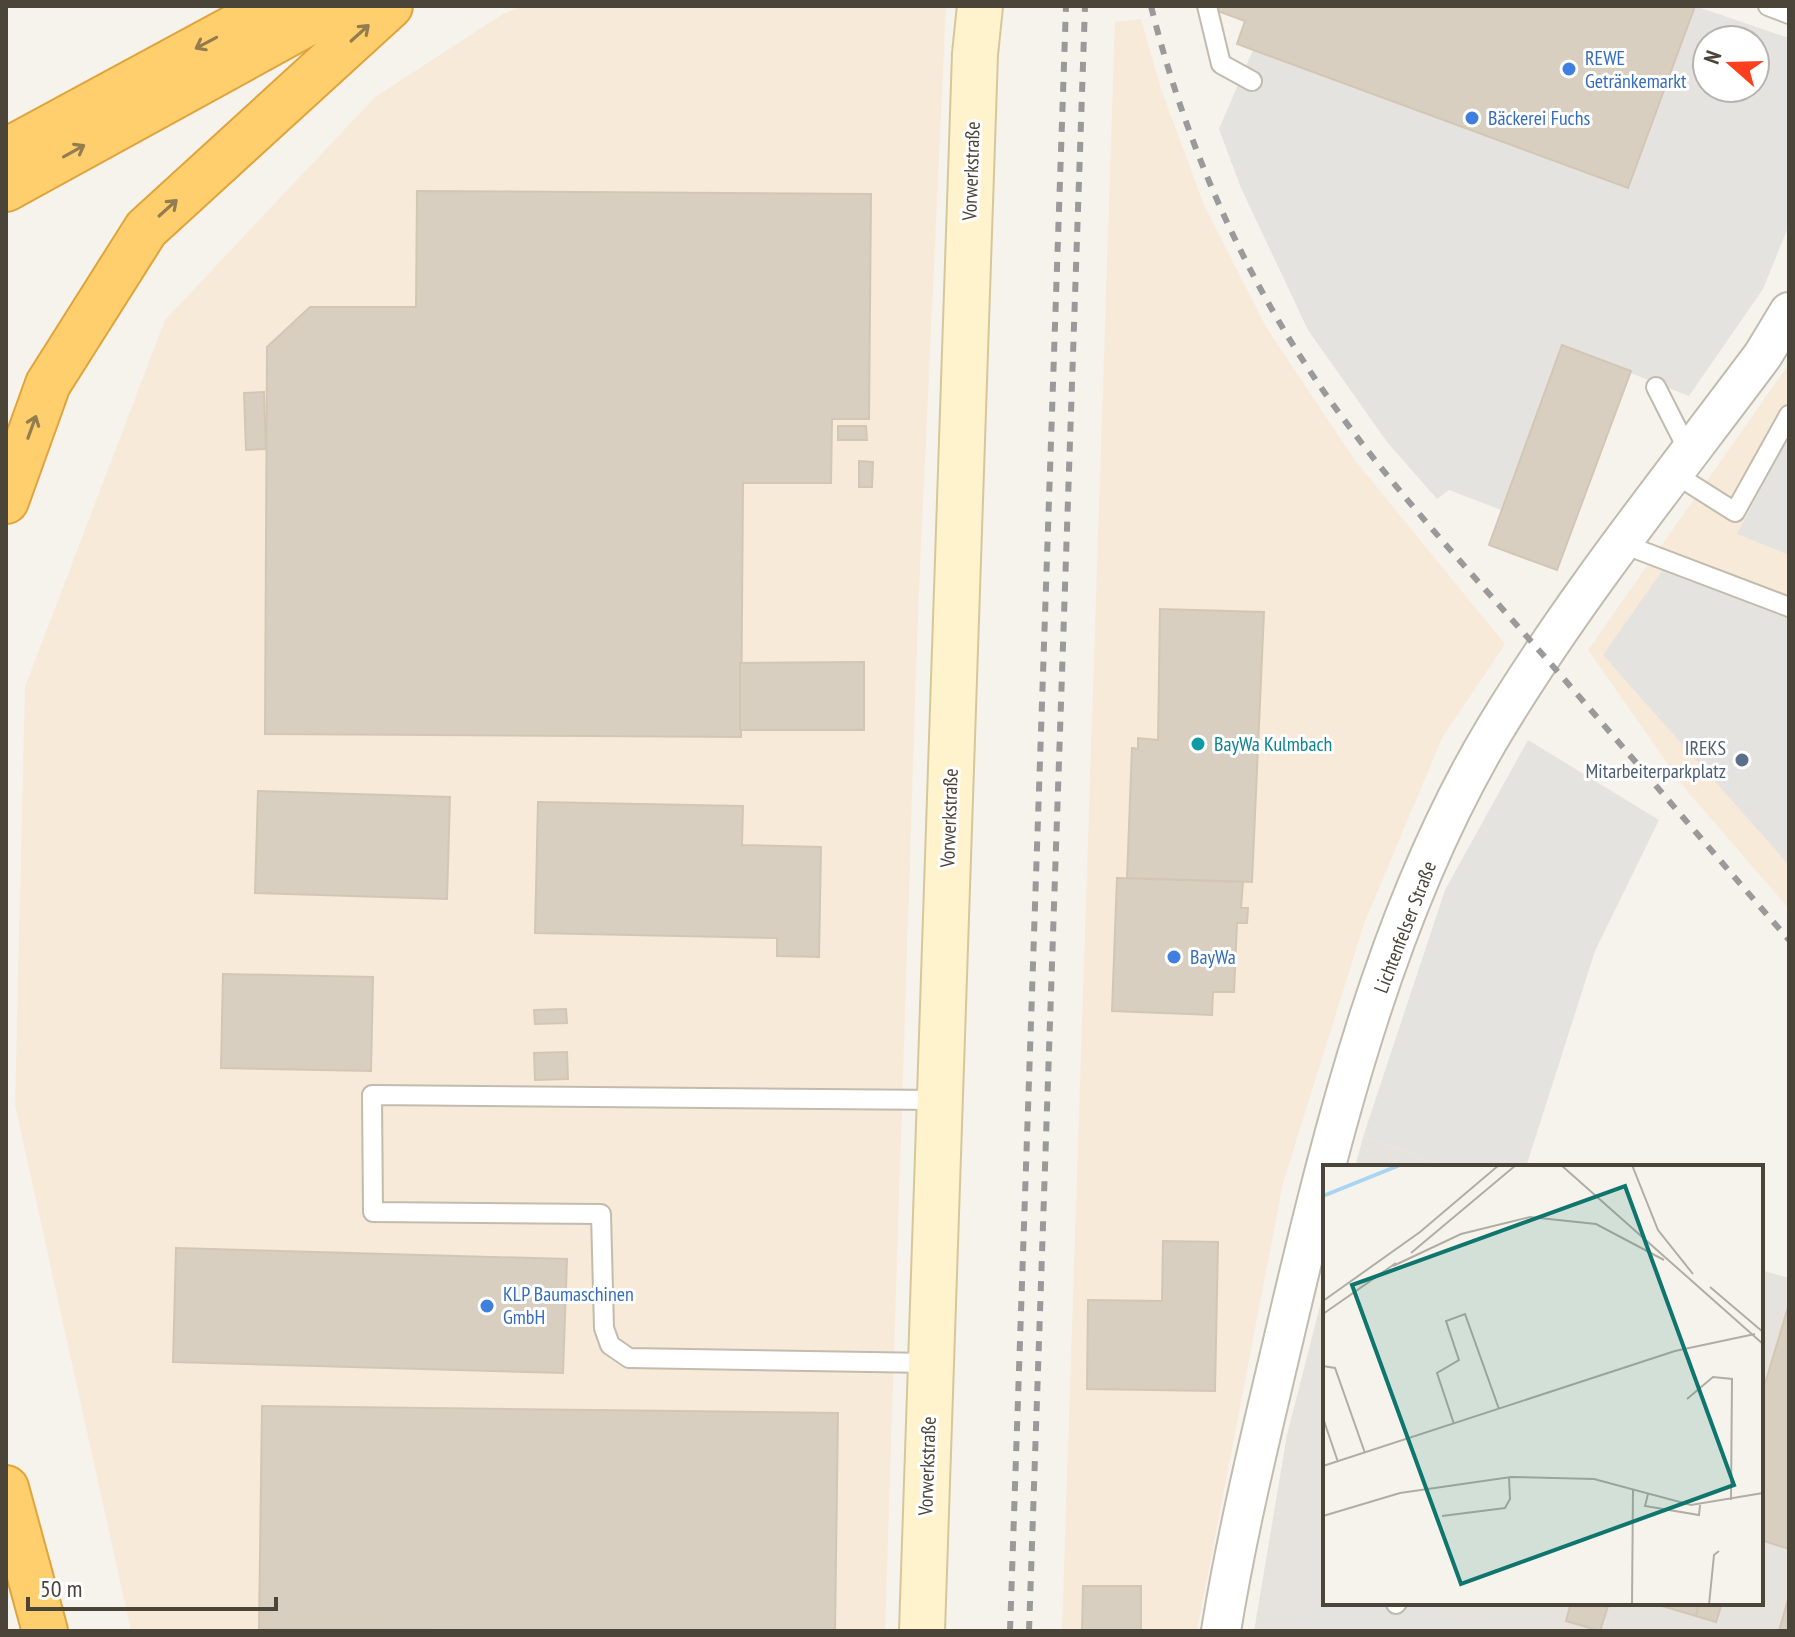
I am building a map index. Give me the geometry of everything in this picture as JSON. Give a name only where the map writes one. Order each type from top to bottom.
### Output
[{"type":"highway","points":[[6,151],[274,6]]},
{"type":"highway","points":[[6,189],[339,6]]},
{"type":"highway","points":[[6,501],[48,384],[146,229],[390,6]]},
{"type":"highway","points":[[6,1488],[45,1631]]},
{"type":"street","name":"Vorwerkstraße","points":[[922,1631],[975,54],[980,6]]},
{"type":"street","name":"Lichtenfelser Straße","points":[[1328,1165],[1408,912],[1445,825],[1495,730],[1623,544],[1763,355],[1789,312]]},
{"type":"street","name":"Lichtenfelser Straße","points":[[1221,1631],[1233,1557],[1323,1180]]},
{"type":"lane","points":[[1207,6],[1221,64],[1252,81]]},
{"type":"lane","points":[[1768,6],[1789,14]]},
{"type":"lane","points":[[1656,387],[1682,464],[1735,512],[1789,415]]},
{"type":"lane","points":[[1623,544],[1789,607]]},
{"type":"lane","points":[[931,1363],[629,1358],[610,1345],[604,1328],[601,1214],[373,1212],[372,1095],[940,1100]]},
{"type":"shaded area","points":[[522,6],[946,6],[918,611],[885,1631],[131,1631],[15,1105],[25,687],[165,320],[375,97],[503,14]]},
{"type":"shaded area","points":[[1695,6],[1748,24],[1691,24],[1691,104],[1771,104],[1771,32],[1789,38],[1789,225],[1763,289],[1689,396],[1562,346],[1501,510],[1449,490],[1437,499],[1387,442],[1308,330],[1241,188],[1219,129],[1253,50]]},
{"type":"shaded area","points":[[1141,19],[1161,89],[1204,205],[1266,327],[1354,459],[1505,644],[1442,738],[1364,924],[1283,1183],[1197,1631],[1062,1631],[1115,22]]},
{"type":"shaded area","points":[[1789,364],[1789,909],[1687,791],[1588,650]]},
{"type":"shaded area","points":[[1789,435],[1789,555],[1737,534]]},
{"type":"shaded area","name":"IREKS Mitarbeiterparkplatz","points":[[1664,568],[1789,611],[1789,865],[1603,655]]},
{"type":"shaded area","points":[[1528,740],[1659,820],[1595,951],[1527,1165],[1441,1165],[1363,1137],[1445,890]]},
{"type":"shaded area","points":[[1363,1137],[1441,1165],[1356,1165]]},
{"type":"shaded area","points":[[1763,1271],[1789,1278],[1789,1631],[1254,1631],[1287,1435],[1323,1294],[1323,1605],[1763,1605]]},
{"type":"shaded area","points":[[1323,1535],[1323,1605],[1418,1605],[1491,1631],[1322,1631],[1304,1625]]},
{"type":"building","points":[[1219,6],[1695,6],[1628,188],[1237,44],[1245,21],[1218,11]]},
{"type":"building","points":[[417,191],[871,194],[869,419],[832,419],[831,483],[743,483],[741,737],[265,734],[267,347],[310,307],[416,307]]},
{"type":"building","points":[[1562,345],[1631,371],[1557,570],[1489,545]]},
{"type":"building","points":[[264,392],[266,449],[246,450],[244,393]]},
{"type":"building","points":[[838,426],[866,426],[867,440],[838,440]]},
{"type":"building","points":[[859,461],[873,462],[872,487],[859,487]]},
{"type":"building","name":"BayWa Kulmbach","points":[[1160,609],[1264,612],[1252,882],[1127,878],[1132,748],[1138,749],[1138,738],[1158,740]]},
{"type":"building","points":[[864,662],[864,730],[740,730],[740,663]]},
{"type":"building","points":[[258,791],[450,797],[447,899],[255,893]]},
{"type":"building","points":[[538,802],[743,806],[742,845],[821,847],[819,957],[777,956],[777,938],[535,933]]},
{"type":"building","name":"BayWa","points":[[1117,878],[1243,882],[1241,908],[1248,908],[1247,923],[1237,923],[1234,992],[1213,992],[1212,1015],[1112,1011]]},
{"type":"building","points":[[223,974],[373,977],[371,1071],[221,1068]]},
{"type":"building","points":[[566,1009],[567,1023],[535,1024],[534,1010]]},
{"type":"building","points":[[567,1052],[568,1079],[535,1080],[534,1053]]},
{"type":"building","points":[[1163,1241],[1218,1242],[1215,1391],[1087,1389],[1088,1300],[1162,1301]]},
{"type":"building","points":[[176,1248],[567,1259],[563,1373],[173,1362]]},
{"type":"building","points":[[1789,1304],[1789,1549],[1763,1541],[1763,1390]]},
{"type":"building","points":[[262,1406],[838,1413],[835,1631],[259,1629]]},
{"type":"building","points":[[1083,1586],[1141,1586],[1141,1631],[1082,1631]]},
{"type":"building","points":[[1789,1596],[1789,1631],[1779,1631]]},
{"type":"building","points":[[1570,1605],[1608,1605],[1600,1631],[1566,1621]]},
{"type":"building","points":[[1659,1605],[1699,1605],[1696,1616]]},
{"type":"building","points":[[1699,1605],[1721,1605],[1716,1622],[1696,1616]]},
{"type":"railway","points":[[1010,1631],[1066,6]]},
{"type":"railway","points":[[1029,1631],[1085,6]]},
{"type":"railway","points":[[1151,6],[1180,106],[1219,204],[1265,298],[1320,386],[1345,422],[1428,524],[1789,940]]},
{"type":"place","name":"REWE Getränkemarkt","points":[[1569,69]]},
{"type":"place","name":"Bäckerei Fuchs","points":[[1472,118]]},
{"type":"place","name":"BayWa Kulmbach","points":[[1198,744]]},
{"type":"place","name":"IREKS Mitarbeiterparkplatz","points":[[1742,760]]},
{"type":"place","name":"BayWa","points":[[1174,957]]},
{"type":"place","name":"KLP Baumaschinen GmbH","points":[[487,1306]]}]
